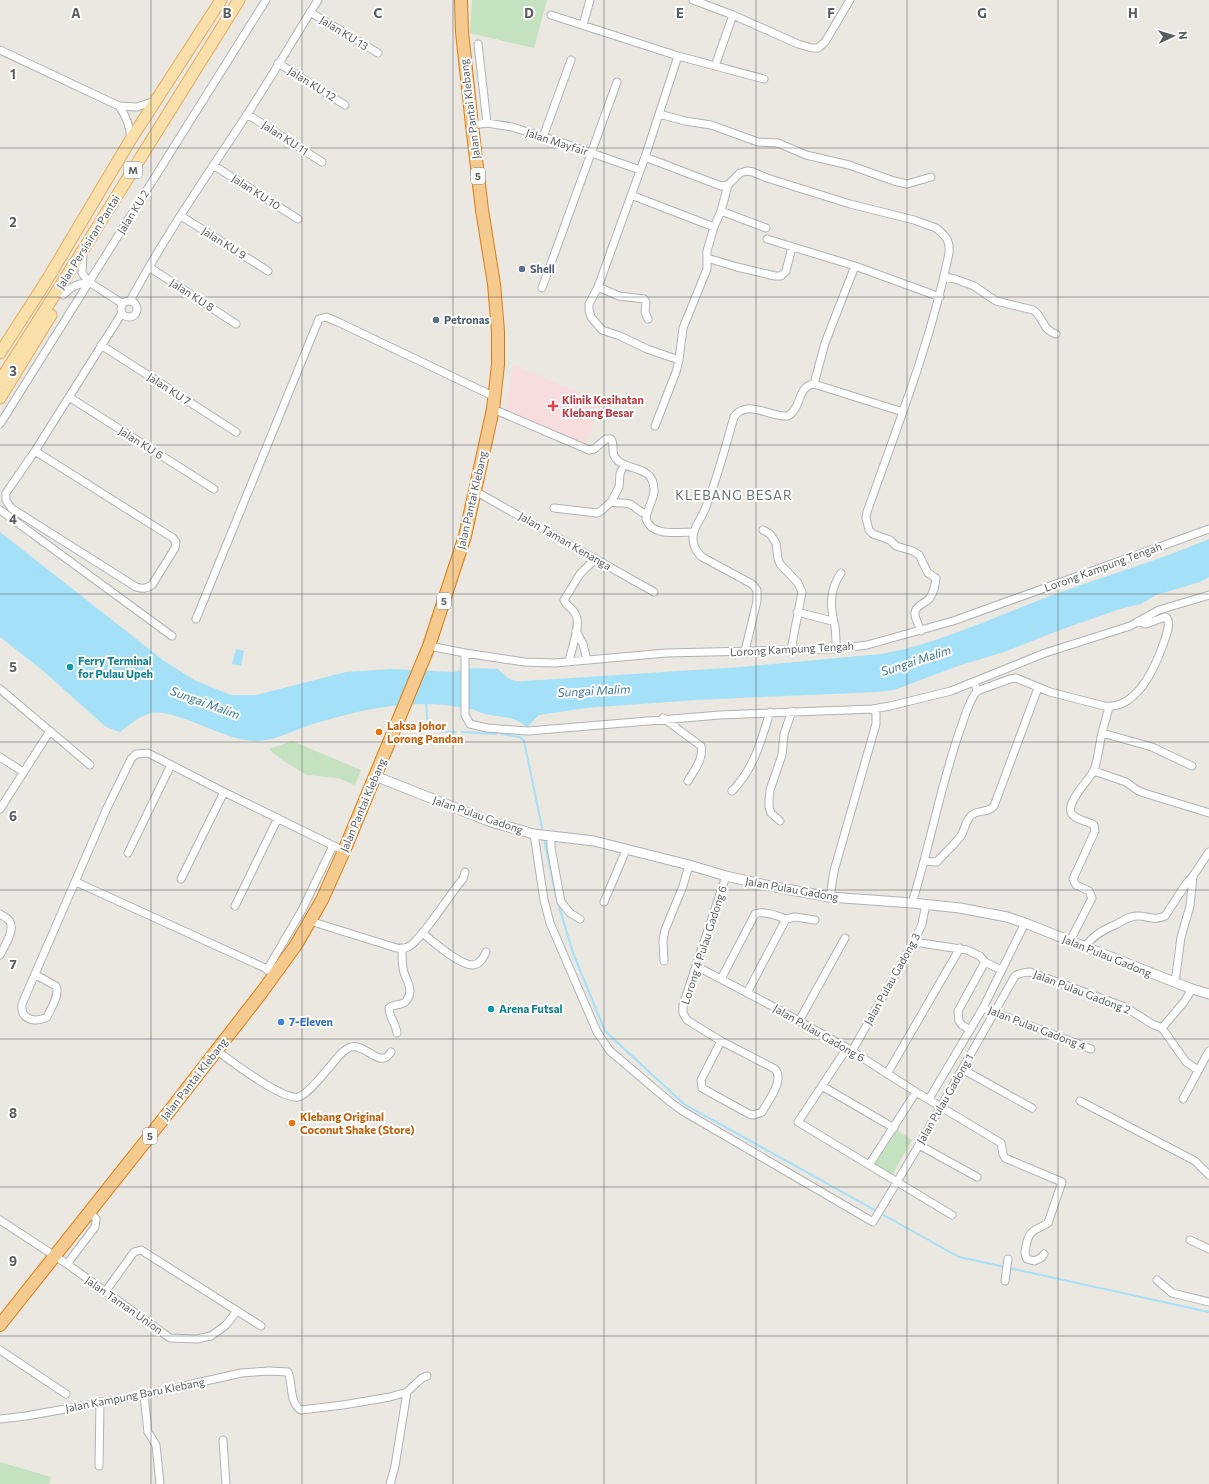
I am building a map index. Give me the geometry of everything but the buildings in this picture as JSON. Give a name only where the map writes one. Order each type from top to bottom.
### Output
[{"type":"highway","name":"Jalan Pantai Klebang","points":[[0,1325],[164,1118],[216,1050],[271,971],[296,945],[322,900],[338,848],[375,776],[429,646],[465,536],[494,403],[498,365],[498,331],[494,284],[482,210],[472,125],[462,32],[461,0]]},
{"type":"main road","name":"Jalan Persisiran Pantai","points":[[0,353],[47,280],[131,139],[221,0]]},
{"type":"main road","name":"Jalan Persisiran Pantai","points":[[0,381],[239,0]]},
{"type":"main road","points":[[0,398],[63,295],[83,250]]},
{"type":"main road","points":[[0,340],[18,312],[47,280]]},
{"type":"main road","name":"Jalan Pulau Gadong","points":[[375,776],[485,819],[536,834],[594,841],[775,888],[830,897],[912,902],[988,913],[1025,923],[1175,983],[1209,994]]},
{"type":"street","name":"Jalan KU 2","points":[[0,424],[266,0]]},
{"type":"street","points":[[35,451],[173,538],[176,542],[175,548],[152,585],[148,588],[141,589],[136,587],[11,508],[6,500],[6,493],[35,451],[122,312],[121,308],[127,303],[318,0]]},
{"type":"street","points":[[583,24],[590,0]]},
{"type":"street","points":[[696,0],[812,48],[818,48],[826,42],[850,0]]},
{"type":"street","name":"Jalan KU 13","points":[[310,12],[378,54]]},
{"type":"street","points":[[551,15],[583,24],[678,56],[764,79]]},
{"type":"street","points":[[715,66],[733,15]]},
{"type":"street","points":[[478,44],[487,122]]},
{"type":"street","points":[[0,50],[119,106],[137,107],[155,101]]},
{"type":"street","points":[[678,56],[640,170],[598,287],[589,304],[589,310],[590,317],[602,330],[620,336],[647,349],[679,360]]},
{"type":"street","points":[[543,137],[571,60]]},
{"type":"street","name":"Jalan KU 12","points":[[278,63],[345,105]]},
{"type":"street","points":[[542,288],[617,82]]},
{"type":"street","points":[[119,106],[129,122],[131,139]]},
{"type":"street","name":"Jalan KU 11","points":[[247,114],[322,162]]},
{"type":"street","points":[[659,114],[711,125],[758,142],[778,143],[806,155],[849,165],[894,181],[907,184],[931,177]]},
{"type":"street","name":"Jalan Mayfair","points":[[472,125],[487,122],[512,127],[591,152],[640,170]]},
{"type":"street","points":[[644,157],[721,186],[728,185]]},
{"type":"street","name":"Jalan KU 10","points":[[213,165],[298,219]]},
{"type":"street","points":[[655,426],[679,360],[684,328],[707,269],[707,251],[714,227],[721,211],[728,185],[740,172],[753,172],[766,178],[872,210],[914,220],[936,228],[947,238],[949,245],[949,253],[940,297],[922,358],[866,518],[869,530],[873,534],[890,540],[896,546],[913,551],[919,555],[928,573],[936,578],[932,595],[916,609],[915,613],[921,631]]},
{"type":"street","points":[[631,194],[714,227]]},
{"type":"street","points":[[721,211],[766,228]]},
{"type":"street","name":"Jalan KU 9","points":[[181,216],[268,271]]},
{"type":"street","points":[[767,239],[792,248],[855,266],[940,297]]},
{"type":"street","points":[[707,258],[737,267],[774,276],[781,276],[786,271],[792,248]]},
{"type":"street","points":[[83,250],[82,273],[90,282],[127,303],[136,306],[135,313],[129,316],[122,312]]},
{"type":"street","points":[[814,384],[825,343],[855,266]]},
{"type":"street","name":"Jalan KU 8","points":[[149,267],[236,324]]},
{"type":"street","points":[[944,277],[955,279],[974,286],[996,301],[1033,310],[1038,314],[1047,330],[1056,334]]},
{"type":"street","points":[[63,295],[69,288],[75,285],[90,282]]},
{"type":"street","points":[[598,287],[620,296],[644,299],[646,302],[645,312],[648,319]]},
{"type":"street","points":[[196,619],[319,319],[326,317],[589,450],[594,449],[606,439],[611,439],[614,445],[614,457],[624,464],[642,471],[651,478],[654,492],[646,514],[647,523],[659,530],[671,533],[693,532]]},
{"type":"street","name":"Jalan KU 7","points":[[101,345],[236,432]]},
{"type":"street","points":[[744,651],[757,601],[757,590],[752,584],[708,561],[697,553],[693,532],[705,510],[716,479],[734,417],[737,413],[748,408],[779,416],[788,416],[795,410],[803,389],[806,386],[814,384],[903,412]]},
{"type":"street","name":"Jalan KU 6","points":[[69,397],[214,488]]},
{"type":"street","points":[[554,508],[597,513],[611,502],[618,492],[620,474],[624,464]]},
{"type":"street","name":"Jalan Taman Kenanga","points":[[475,491],[654,592]]},
{"type":"street","points":[[611,502],[616,504],[628,504],[636,508],[641,513],[646,514]]},
{"type":"street","points":[[0,510],[172,636]]},
{"type":"street","name":"Lorong Kampung Tengah","points":[[429,646],[465,653],[537,663],[569,662],[666,653],[836,649],[878,642],[953,621],[1209,529]]},
{"type":"street","points":[[763,530],[770,534],[776,543],[780,564],[801,587],[802,592],[791,650]]},
{"type":"street","points":[[569,662],[578,621],[574,611],[565,603],[564,600],[580,574],[595,558]]},
{"type":"street","points":[[836,649],[831,602],[833,587],[841,572]]},
{"type":"street","points":[[465,653],[465,715],[467,720],[474,726],[487,728],[528,731],[664,718],[792,711],[873,709],[944,692],[1045,653],[1130,626],[1158,610],[1209,596]]},
{"type":"street","points":[[798,612],[832,621]]},
{"type":"street","points":[[912,902],[925,861],[952,754],[971,700],[977,691],[1010,679],[1020,678],[1038,688],[1050,692],[1109,707],[1122,703],[1142,688],[1151,673],[1161,651],[1169,624],[1167,618],[1165,617],[1146,624],[1138,621]]},
{"type":"street","points":[[576,631],[583,644],[587,660]]},
{"type":"street","points":[[975,681],[977,691]]},
{"type":"street","points":[[925,861],[937,862],[956,842],[972,815],[977,812],[990,810],[994,806],[1038,688]]},
{"type":"street","points":[[0,689],[90,765]]},
{"type":"street","points":[[1070,941],[1092,898],[1089,891],[1076,885],[1073,879],[1095,831],[1092,824],[1074,816],[1071,812],[1071,804],[1073,798],[1094,770],[1109,707]]},
{"type":"street","points":[[830,897],[838,857],[876,724],[876,713],[873,709]]},
{"type":"street","points":[[780,821],[771,813],[769,807],[770,790],[782,755],[784,734],[792,711]]},
{"type":"street","points":[[732,791],[744,778],[756,757],[770,712]]},
{"type":"street","points":[[664,718],[701,746],[701,757],[688,781]]},
{"type":"street","points":[[0,809],[50,731]]},
{"type":"street","points":[[1102,733],[1152,747],[1192,766]]},
{"type":"street","points":[[36,975],[56,986],[58,990],[47,1017],[39,1020],[26,1018],[22,1008],[36,975],[76,882],[107,808],[133,756],[139,753],[148,753],[338,848],[302,910],[271,971],[76,882]]},
{"type":"street","points":[[0,757],[23,772]]},
{"type":"street","points":[[128,853],[171,765]]},
{"type":"street","points":[[1094,770],[1126,782],[1144,793],[1209,813]]},
{"type":"street","points":[[181,879],[224,792]]},
{"type":"street","points":[[235,906],[278,818]]},
{"type":"street","name":"Jalan Pulau Gadong 1","points":[[536,834],[543,894],[550,923],[597,1032],[610,1051],[669,1102],[681,1110],[874,1220],[919,1145],[1015,976]]},
{"type":"street","points":[[550,835],[561,902],[570,913],[580,919]]},
{"type":"street","points":[[604,902],[626,850]]},
{"type":"street","points":[[1086,948],[1094,936],[1125,919],[1139,916],[1159,919],[1165,916],[1182,890],[1194,876],[1209,852]]},
{"type":"street","points":[[664,961],[663,940],[665,930],[683,886],[689,865]]},
{"type":"street","points":[[310,920],[390,946],[402,948],[410,946],[422,933],[463,879],[465,872]]},
{"type":"street","name":"Lorong 4 Pulau Gadong 6","points":[[721,1041],[687,1020],[683,1013],[683,1006],[726,876]]},
{"type":"street","points":[[1175,983],[1181,936],[1190,906],[1194,876]]},
{"type":"street","name":"Jalan Pulau Gadong 3","points":[[869,1165],[798,1122],[849,1049],[914,942],[922,924],[926,904]]},
{"type":"street","points":[[721,979],[755,914],[765,913],[786,919],[795,917],[815,920]]},
{"type":"street","points":[[0,914],[8,919],[11,926],[11,931],[0,955]]},
{"type":"street","points":[[747,993],[786,919]]},
{"type":"street","points":[[929,1099],[983,1008],[1025,923]]},
{"type":"street","points":[[422,933],[467,964],[473,965],[478,963],[486,952]]},
{"type":"street","points":[[799,1021],[845,938]]},
{"type":"street","points":[[914,942],[960,948],[974,952],[985,962],[1001,970]]},
{"type":"street","points":[[397,1033],[396,1026],[389,1013],[389,1008],[407,1001],[410,991],[410,984],[402,968],[402,948]]},
{"type":"street","points":[[887,1074],[960,948]]},
{"type":"street","points":[[970,1030],[959,1021],[958,1011],[985,962]]},
{"type":"street","name":"Jalan Pulau Gadong 6","points":[[696,966],[849,1049],[940,1107],[1001,1143],[1002,1154],[1005,1158],[1062,1182],[1048,1223],[1035,1229],[1028,1237],[1025,1254],[1027,1259],[1034,1261],[1041,1258],[1044,1254]]},
{"type":"street","name":"Jalan Pulau Gadong 2","points":[[1015,976],[1025,972],[1030,972],[1125,1007],[1152,1024],[1162,1028],[1186,1062],[1198,1070]]},
{"type":"street","points":[[1162,1028],[1184,1002],[1192,989]]},
{"type":"street","name":"Jalan Pulau Gadong 4","points":[[983,1008],[1091,1049]]},
{"type":"street","points":[[721,1041],[774,1070],[779,1076],[779,1082],[762,1112],[758,1114],[749,1114],[717,1098],[702,1088],[701,1080],[721,1041]]},
{"type":"street","points":[[216,1050],[276,1091],[297,1097],[304,1094],[328,1070],[342,1053],[350,1048],[361,1048],[381,1059],[388,1056],[391,1052]]},
{"type":"street","points":[[1183,1099],[1209,1051]]},
{"type":"street","points":[[962,1069],[1032,1108]]},
{"type":"street","points":[[822,1086],[894,1128]]},
{"type":"street","points":[[916,1092],[869,1165],[896,1183],[952,1215]]},
{"type":"street","points":[[1080,1101],[1195,1161],[1209,1175]]},
{"type":"street","points":[[919,1145],[977,1177]]},
{"type":"street","points":[[67,1264],[95,1227],[96,1218],[89,1211]]},
{"type":"street","name":"Jalan Taman Union","points":[[0,1220],[67,1264],[170,1338],[197,1339],[211,1336],[226,1325],[237,1311]]},
{"type":"street","points":[[1190,1240],[1209,1249]]},
{"type":"street","points":[[105,1292],[134,1252],[141,1250],[261,1326]]},
{"type":"street","points":[[1005,1280],[1008,1259]]},
{"type":"street","points":[[1157,1280],[1172,1293],[1209,1302]]},
{"type":"street","points":[[0,1350],[66,1394]]},
{"type":"street","name":"Jalan Kampung Baru Klebang","points":[[0,1419],[26,1416],[144,1395],[241,1373],[288,1372],[293,1400],[297,1408],[301,1410],[384,1398],[407,1392]]},
{"type":"street","points":[[390,1484],[407,1392],[422,1378],[427,1376]]},
{"type":"street","points":[[144,1395],[148,1432],[156,1445],[160,1484]]},
{"type":"street","points":[[99,1466],[100,1402]]},
{"type":"street","points":[[223,1440],[226,1484]]},
{"type":"shaded area","name":"Klinik Kesihatan Klebang Besar","points":[[513,365],[601,402],[585,445],[506,410]]},
{"type":"green space","points":[[472,0],[547,0],[534,48],[470,33]]},
{"type":"green space","points":[[292,741],[361,770],[355,785],[338,778],[307,775],[282,760],[269,749]]},
{"type":"green space","points":[[895,1129],[912,1140],[892,1175],[874,1165]]},
{"type":"green space","points":[[0,1462],[51,1477],[49,1484],[0,1484]]},
{"type":"water","name":"Sungai Malim","points":[[0,532],[163,660],[194,680],[231,695],[256,695],[346,672],[391,669],[453,672],[473,668],[498,669],[510,679],[520,681],[741,667],[881,654],[923,644],[964,630],[1045,598],[1209,539],[1209,577],[1200,582],[1156,595],[1141,604],[1120,609],[1004,652],[958,666],[894,690],[696,700],[586,708],[539,715],[527,727],[517,720],[485,714],[471,709],[430,704],[411,704],[352,713],[313,724],[277,737],[262,741],[255,741],[243,740],[229,736],[184,719],[158,713],[148,714],[141,717],[120,732],[106,727],[41,669],[0,637]]},
{"type":"water","points":[[236,649],[244,651],[241,666],[232,664]]},
{"type":"waterway","points":[[426,703],[428,727],[433,731],[456,732]]},
{"type":"waterway","points":[[462,732],[496,734]]},
{"type":"waterway","points":[[501,734],[520,737],[524,741],[543,832]]},
{"type":"waterway","points":[[544,838],[556,897]]},
{"type":"waterway","points":[[558,903],[573,953],[605,1031],[684,1104],[959,1257],[1005,1267]]},
{"type":"waterway","points":[[1009,1268],[1209,1312]]},
{"type":"place","name":"Shell","points":[[522,269]]},
{"type":"place","name":"Petronas","points":[[436,320]]},
{"type":"place","name":"Klinik Kesihatan Klebang Besar","points":[[553,406]]},
{"type":"place","name":"Ferry Terminal for Pulau Upeh","points":[[70,667]]},
{"type":"place","name":"Laksa Johor Lorong Pandan","points":[[379,732]]},
{"type":"place","name":"Arena Futsal","points":[[491,1009]]},
{"type":"place","name":"7-Eleven","points":[[281,1022]]},
{"type":"place","name":"Klebang Original Coconut Shake (Store)","points":[[292,1123]]},
{"type":"district","name":"KLEBANG BESAR","points":[[734,495]]}]
